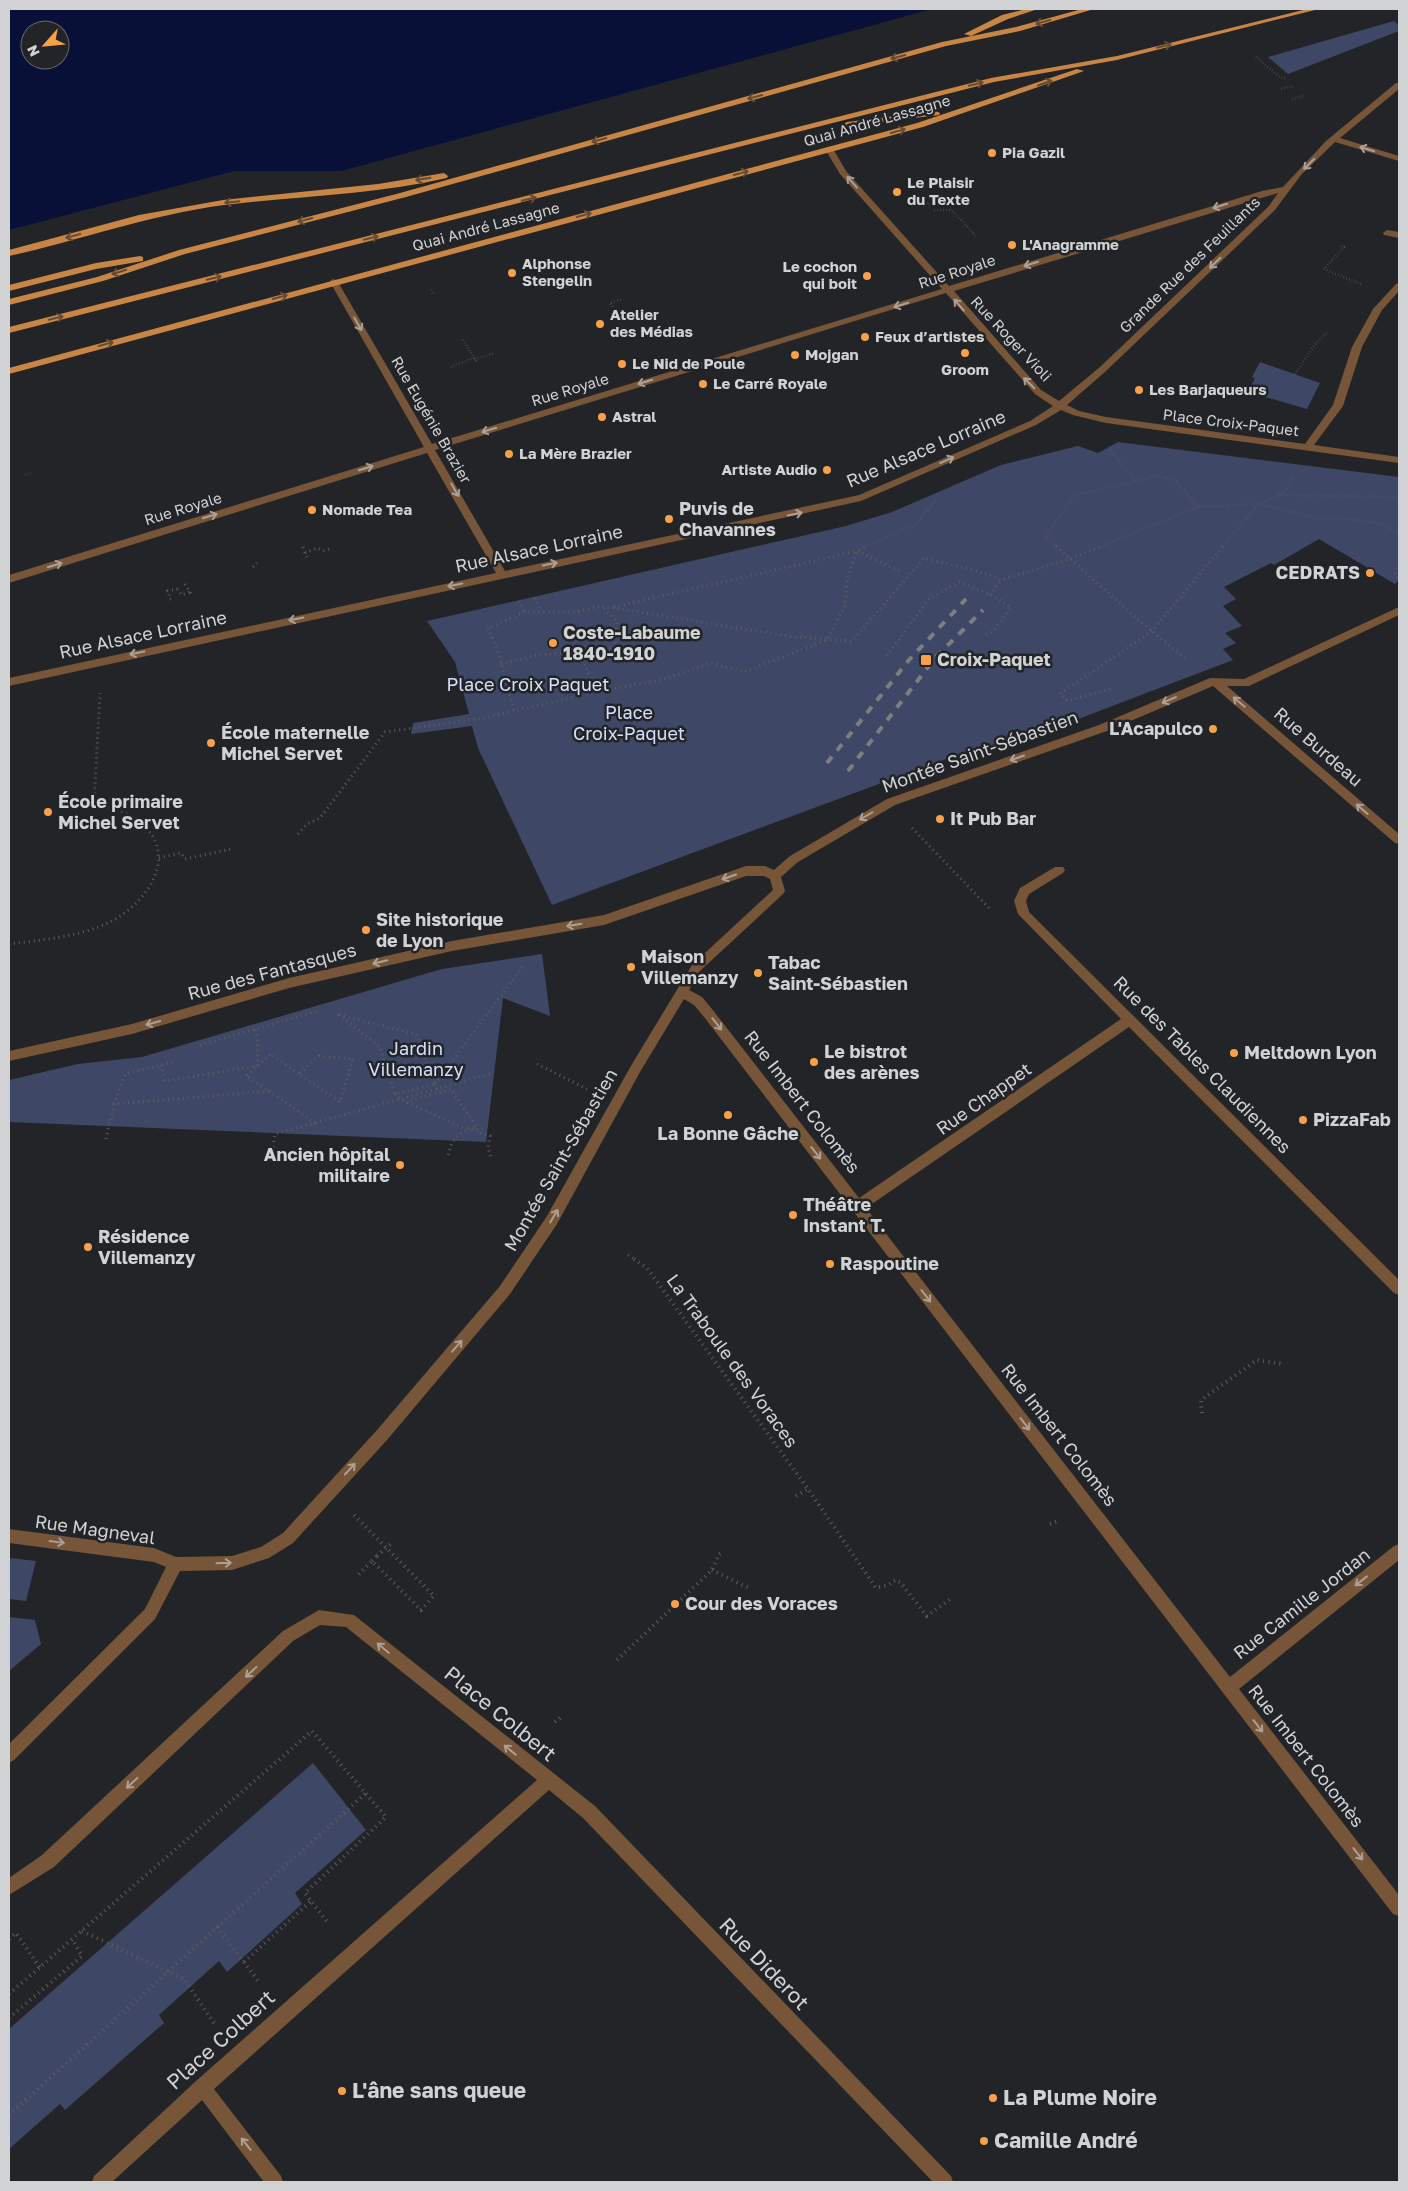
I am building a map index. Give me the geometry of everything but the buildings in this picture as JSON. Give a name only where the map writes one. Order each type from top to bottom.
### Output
[{"type":"main road","points":[[945,44],[1005,17],[1034,9]]},
{"type":"main road","points":[[9,302],[100,278],[182,252],[403,195],[945,44],[1017,29],[1090,9]]},
{"type":"main road","name":"Quai André Lassagne","points":[[9,330],[994,80],[1117,58],[1316,9]]},
{"type":"main road","name":"Quai André Lassagne","points":[[9,371],[971,109],[1117,58]]},
{"type":"main road","name":"Quai André Lassagne","points":[[793,131],[971,109]]},
{"type":"main road","points":[[9,253],[139,218],[222,203],[378,187],[505,166]]},
{"type":"main road","points":[[9,288],[96,266],[182,252]]},
{"type":"street","name":"Grande Rue des Feuillants","points":[[1060,406],[1103,369],[1272,208],[1284,189],[1334,139],[1385,94],[1399,85]]},
{"type":"street","points":[[1334,139],[1399,159]]},
{"type":"street","name":"Rue Roger Violi","points":[[829,149],[843,172],[1028,382],[1038,392],[1060,406]]},
{"type":"street","name":"Rue Royale","points":[[9,579],[430,448],[1265,193],[1284,189]]},
{"type":"street","points":[[1387,232],[1399,235]]},
{"type":"street","name":"Rue Eugénie Brazier","points":[[334,282],[502,575]]},
{"type":"street","points":[[1307,448],[1338,406],[1357,347],[1378,309],[1399,286]]},
{"type":"street","name":"Place Croix-Paquet","points":[[1060,406],[1076,413],[1106,420],[1399,460]]},
{"type":"street","name":"Rue Alsace Lorraine","points":[[9,682],[861,498],[1033,423],[1060,406]]},
{"type":"street","points":[[1214,681],[1245,683],[1399,610]]},
{"type":"street","name":"Rue Burdeau","points":[[1214,681],[1399,840]]},
{"type":"street","name":"Montée Saint-Sébastien","points":[[176,1564],[232,1563],[264,1553],[288,1538],[382,1435],[505,1290],[552,1220],[636,1068],[696,968],[779,891],[776,876],[794,859],[891,802],[1103,728],[1214,681]]},
{"type":"street","name":"Rue des Tables Claudiennes","points":[[1059,870],[1024,891],[1020,901],[1024,914],[1399,1289]]},
{"type":"street","name":"Rue des Fantasques","points":[[9,1056],[132,1029],[298,980],[452,946],[604,920],[746,871],[765,871],[776,876]]},
{"type":"street","name":"Rue Imbert Colomès","points":[[682,992],[698,1000],[1399,1908]]},
{"type":"street","name":"Rue Chappet","points":[[857,1207],[1130,1019]]},
{"type":"street","name":"Rue Magneval","points":[[9,1536],[154,1555],[176,1564]]},
{"type":"street","name":"Rue Camille Jordan","points":[[1228,1688],[1399,1551]]},
{"type":"street","points":[[9,1755],[150,1614],[176,1564]]},
{"type":"street","name":"Place Colbert","points":[[9,1887],[48,1861],[288,1636],[318,1617],[349,1620],[548,1780],[202,2088],[100,2182]]},
{"type":"street","name":"Rue Diderot","points":[[548,1780],[589,1812],[945,2182]]},
{"type":"street","points":[[202,2088],[275,2182]]},
{"type":"path","points":[[1256,57],[1280,77],[1287,79]]},
{"type":"path","points":[[1281,89],[1294,86]]},
{"type":"path","points":[[1292,99],[1304,96]]},
{"type":"path","points":[[928,204],[941,200],[938,196],[977,237]]},
{"type":"path","points":[[934,210],[950,209]]},
{"type":"path","points":[[1341,246],[1344,247],[1324,269],[1366,287]]},
{"type":"path","points":[[431,290],[434,295]]},
{"type":"path","points":[[621,319],[610,303],[622,299]]},
{"type":"path","points":[[463,340],[475,360]]},
{"type":"path","points":[[451,367],[495,353]]},
{"type":"path","points":[[1109,450],[1137,481]]},
{"type":"path","points":[[25,474],[31,473]]},
{"type":"path","points":[[1194,666],[1045,536],[1072,496],[1158,475],[1176,481],[1198,507]]},
{"type":"path","points":[[1115,688],[1067,701],[1060,694],[1152,630],[1258,504],[1279,495],[1287,488]]},
{"type":"path","points":[[610,608],[857,551],[916,524],[939,495]]},
{"type":"path","points":[[1279,495],[1399,497]]},
{"type":"path","points":[[990,595],[1001,580],[1070,559],[1198,507],[1258,504],[1317,518],[1350,519],[1381,524],[1399,533]]},
{"type":"path","points":[[303,547],[307,558]]},
{"type":"path","points":[[305,553],[318,548],[323,551],[332,548]]},
{"type":"path","points":[[857,551],[902,572]]},
{"type":"path","points":[[298,834],[307,824],[320,818],[385,732],[484,718],[596,692],[661,680],[711,663],[744,672],[826,640],[845,606],[846,579],[857,551]]},
{"type":"path","points":[[514,710],[501,664],[488,628],[524,612],[576,612],[601,606],[794,637],[852,641],[924,558],[974,572],[984,572],[1001,580]]},
{"type":"path","points":[[253,567],[257,563]]},
{"type":"path","points":[[1399,570],[1395,573],[1399,578]]},
{"type":"path","points":[[887,656],[929,600],[959,582],[990,595],[1012,608],[992,632],[985,635]]},
{"type":"path","points":[[169,600],[171,599],[167,590],[175,589],[181,594],[190,593],[185,584]]},
{"type":"path","points":[[533,594],[540,611]]},
{"type":"path","points":[[501,664],[539,655],[616,647],[614,640],[617,621],[601,606]]},
{"type":"path","points":[[580,650],[596,692]]},
{"type":"path","points":[[9,944],[86,931],[109,923],[129,911],[145,896],[156,878],[159,858],[152,837],[146,827],[136,819],[119,811],[94,804],[101,685]]},
{"type":"path","points":[[909,825],[972,891]]},
{"type":"path","points":[[159,858],[181,853],[185,859],[231,849]]},
{"type":"path","points":[[395,1094],[435,1084],[526,962]]},
{"type":"path","points":[[437,1091],[416,1034],[339,1015],[379,1046],[395,1094],[406,1102],[490,1136],[488,1147],[491,1158]]},
{"type":"path","points":[[255,1029],[258,1043],[257,1066]]},
{"type":"path","points":[[299,1074],[319,1056],[353,1059],[340,1102],[299,1074],[271,1054],[246,1076],[315,1123]]},
{"type":"path","points":[[106,1139],[114,1104],[125,1074],[174,1062]]},
{"type":"path","points":[[537,1064],[587,1089]]},
{"type":"path","points":[[161,1065],[165,1081],[257,1066]]},
{"type":"path","points":[[273,1147],[275,1134],[437,1091],[493,1074]]},
{"type":"path","points":[[406,1102],[437,1091],[452,1089],[477,1127],[457,1134],[450,1141],[448,1156]]},
{"type":"path","points":[[114,1104],[269,1091]]},
{"type":"path","name":"La Traboule des Voraces","points":[[628,1255],[647,1268],[808,1489],[876,1588],[888,1585],[895,1580],[900,1582],[926,1616],[953,1597]]},
{"type":"path","points":[[1202,1414],[1201,1400],[1203,1398],[1256,1360],[1282,1364]]},
{"type":"path","points":[[796,1496],[808,1489]]},
{"type":"path","points":[[356,1517],[434,1596],[421,1610],[372,1561]]},
{"type":"path","points":[[358,1575],[392,1543]]},
{"type":"path","points":[[617,1660],[712,1570],[719,1554],[724,1551]]},
{"type":"path","points":[[712,1570],[749,1588]]},
{"type":"path","points":[[555,1722],[564,1716]]},
{"type":"path","points":[[9,1994],[312,1731],[386,1817],[305,1893],[327,1922]]},
{"type":"path","points":[[9,2115],[366,1793]]},
{"type":"path","points":[[244,1962],[311,1900]]},
{"type":"path","points":[[217,1927],[259,1982]]},
{"type":"path","points":[[82,1931],[184,1979],[214,2023]]},
{"type":"path","points":[[9,1939],[16,1933],[40,1968]]},
{"type":"path","points":[[9,2018],[82,1956],[72,1939]]},
{"type":"green space","points":[[1394,21],[1399,25],[1399,31],[1288,74],[1268,57]]},
{"type":"green space","points":[[1260,362],[1320,383],[1307,409],[1248,392],[1255,378],[1252,377]]},
{"type":"green space","name":"Place Croix-Paquet","points":[[1118,442],[1399,477],[1399,580],[1395,584],[1319,539],[1274,565],[1271,563],[1224,587],[1236,599],[1223,606],[1242,626],[1225,633],[1236,643],[1223,649],[1233,660],[1052,729],[960,759],[949,758],[552,905],[478,748],[472,726],[411,734],[413,723],[469,714],[455,662],[427,621],[846,526],[892,512],[1001,465],[1078,446],[1098,453]]},
{"type":"green space","name":"Jardin Villemanzy","points":[[542,954],[550,1016],[503,998],[486,1142],[9,1122],[9,1080],[78,1064],[142,1057],[442,969]]},
{"type":"green space","points":[[9,1558],[36,1561],[26,1601],[9,1599]]},
{"type":"green space","points":[[9,1617],[35,1620],[41,1644],[9,1671]]},
{"type":"green space","points":[[313,1763],[366,1830],[295,1893],[302,1904],[227,1972],[219,1961],[159,2015],[164,2023],[65,2110],[60,2104],[9,2149],[9,2029]]},
{"type":"shaded area","points":[[9,9],[932,9],[341,171],[234,171],[9,230]]},
{"type":"railway","points":[[827,763],[909,660],[966,599]]},
{"type":"railway","points":[[848,771],[935,658],[983,610]]},
{"type":"place","name":"Pia Gazil","points":[[992,153]]},
{"type":"place","name":"Le Plaisir du Texte","points":[[897,192]]},
{"type":"place","name":"L'Anagramme","points":[[1012,245]]},
{"type":"place","name":"Alphonse Stengelin","points":[[512,273]]},
{"type":"place","name":"Le cochon qui boit","points":[[867,276]]},
{"type":"place","name":"Atelier des Médias","points":[[600,324]]},
{"type":"place","name":"Feux d’artistes","points":[[865,337]]},
{"type":"place","name":"Groom","points":[[965,353]]},
{"type":"place","name":"Mojgan","points":[[795,355]]},
{"type":"place","name":"Le Nid de Poule","points":[[622,364]]},
{"type":"place","name":"Le Carré Royale","points":[[703,384]]},
{"type":"place","name":"Les Barjaqueurs","points":[[1139,390]]},
{"type":"place","name":"Astral","points":[[602,417]]},
{"type":"place","name":"La Mère Brazier","points":[[509,454]]},
{"type":"place","name":"Artiste Audio","points":[[827,470]]},
{"type":"place","name":"Nomade Tea","points":[[312,510]]},
{"type":"place","name":"Puvis de Chavannes","points":[[669,519]]},
{"type":"place","name":"CEDRATS","points":[[1370,573]]},
{"type":"place","name":"Coste-Labaume 1840-1910","points":[[553,643]]},
{"type":"place","name":"Croix-Paquet","points":[[926,660]]},
{"type":"place","name":"L'Acapulco","points":[[1213,729]]},
{"type":"place","name":"École maternelle Michel Servet","points":[[211,743]]},
{"type":"place","name":"École primaire Michel Servet","points":[[48,812]]},
{"type":"place","name":"It Pub Bar","points":[[940,819]]},
{"type":"place","name":"Site historique de Lyon","points":[[366,930]]},
{"type":"place","name":"Maison Villemanzy","points":[[631,967]]},
{"type":"place","name":"Tabac Saint-Sébastien","points":[[758,973]]},
{"type":"place","name":"Meltdown Lyon","points":[[1234,1053]]},
{"type":"place","name":"Le bistrot des arènes","points":[[814,1062]]},
{"type":"place","name":"La Bonne Gâche","points":[[728,1115]]},
{"type":"place","name":"PizzaFab","points":[[1303,1120]]},
{"type":"place","name":"Ancien hôpital militaire","points":[[400,1165]]},
{"type":"place","name":"Théâtre Instant T.","points":[[793,1215]]},
{"type":"place","name":"Résidence Villemanzy","points":[[88,1247]]},
{"type":"place","name":"Raspoutine","points":[[830,1264]]},
{"type":"place","name":"Cour des Voraces","points":[[675,1604]]},
{"type":"place","name":"L'âne sans queue","points":[[342,2091]]},
{"type":"place","name":"La Plume Noire","points":[[993,2098]]},
{"type":"place","name":"Camille André","points":[[984,2141]]},
{"type":"park label","name":"Place Croix Paquet","points":[[528,685]]}]
